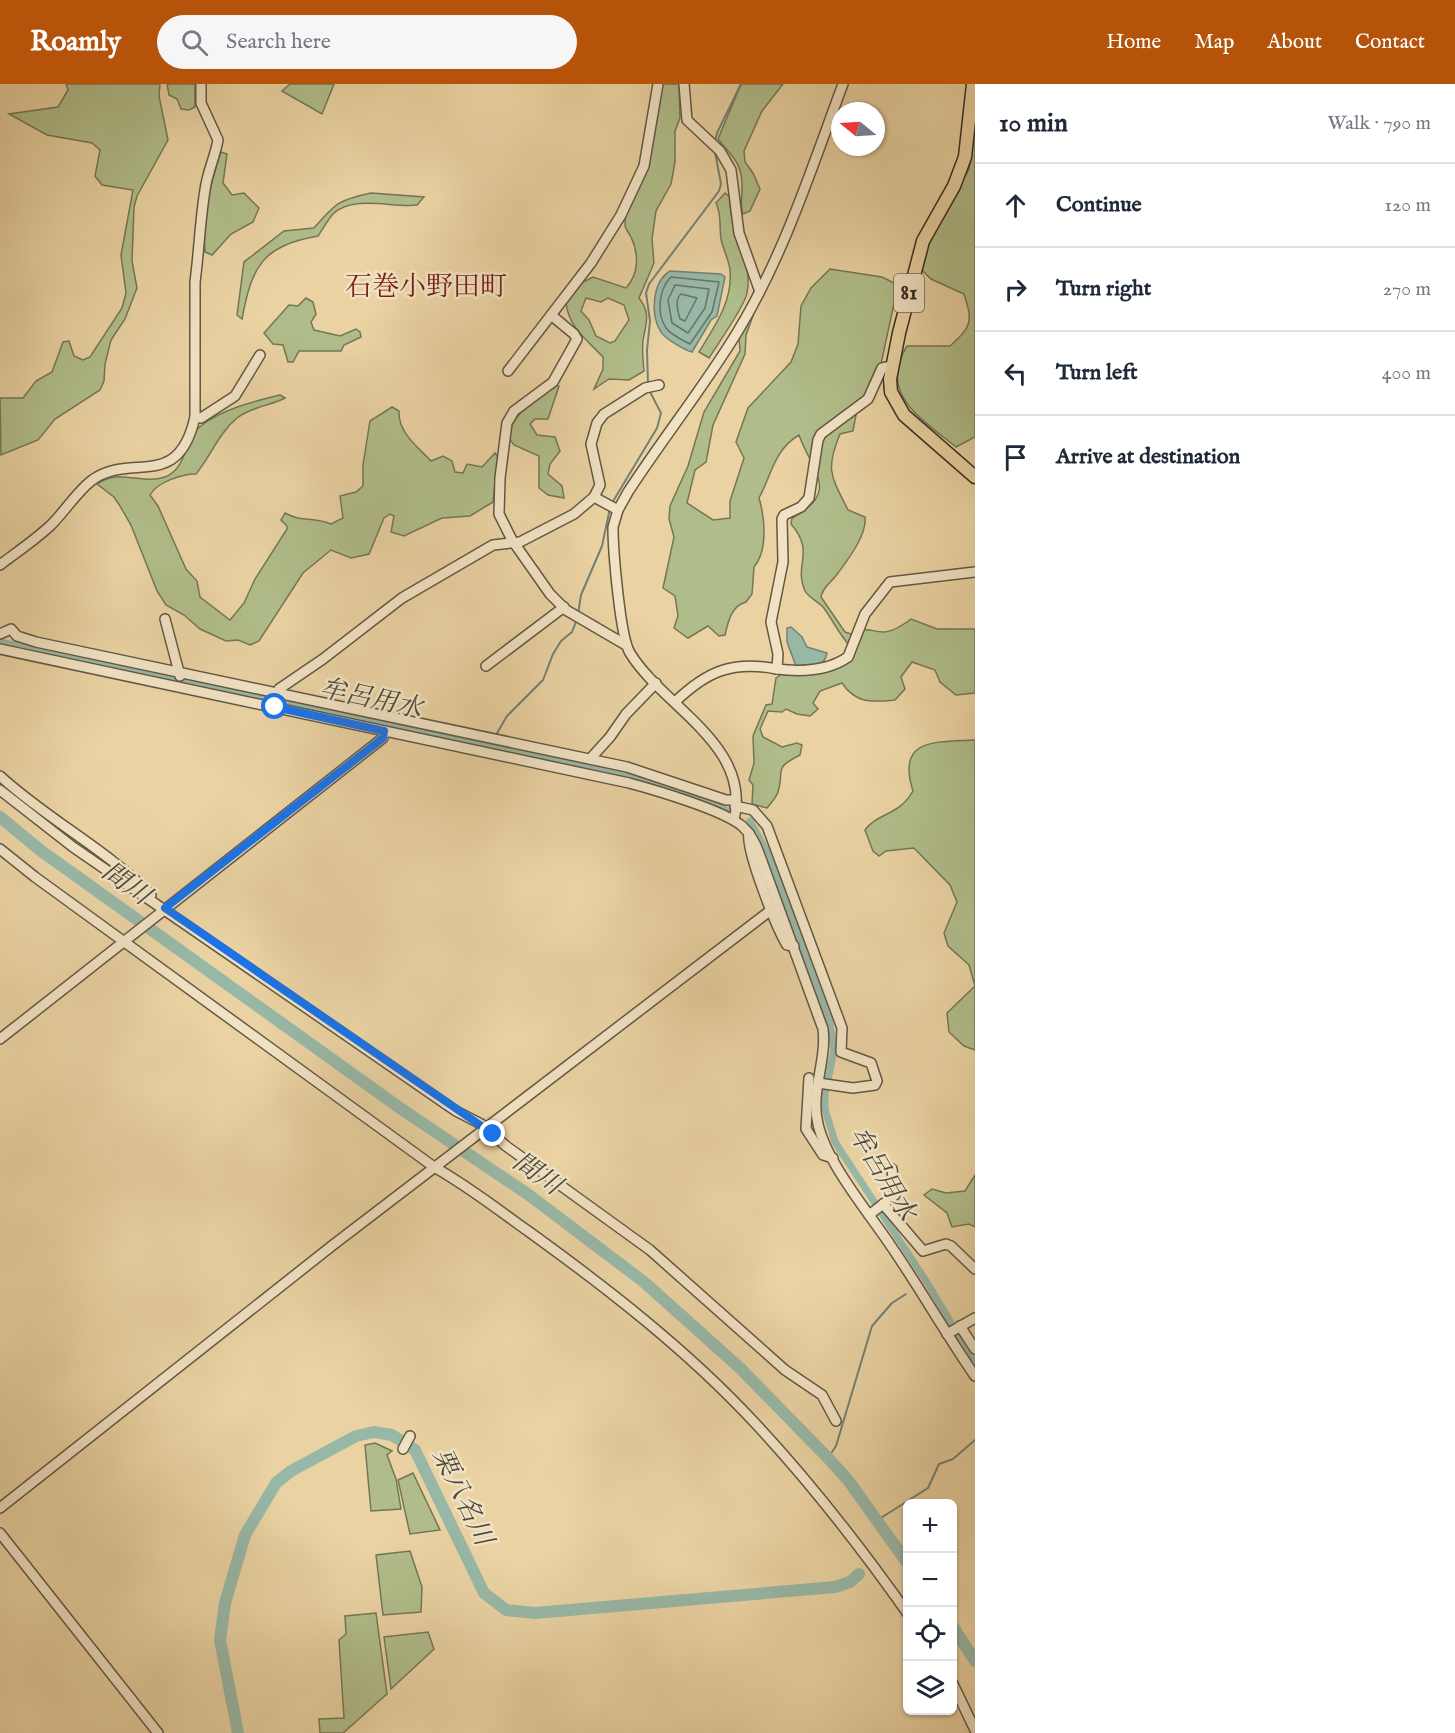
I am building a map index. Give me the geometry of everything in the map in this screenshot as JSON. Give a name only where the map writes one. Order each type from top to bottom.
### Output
[{"type":"main road","name":"81","points":[[973,84],[965,157],[954,186],[923,241],[892,366],[891,392],[897,406],[919,430],[975,477]]},
{"type":"street","points":[[0,565],[51,524],[91,480],[110,473],[156,467],[168,462],[183,446],[195,417],[195,282],[199,267],[200,230],[208,173],[218,140],[201,102],[201,84]]},
{"type":"street","points":[[508,370],[608,237],[642,173],[658,84]]},
{"type":"street","points":[[684,84],[687,120],[720,151],[731,170],[739,233],[759,289]]},
{"type":"street","points":[[626,645],[613,538],[613,507],[738,331],[786,234],[843,84]]},
{"type":"street","points":[[551,315],[577,339],[553,382],[514,411],[507,423],[499,505],[502,521],[536,578],[564,608],[626,645],[656,683],[723,756],[732,775],[734,820]]},
{"type":"street","points":[[195,417],[201,418],[235,396],[260,355]]},
{"type":"street","points":[[777,669],[778,654],[771,622],[783,562],[783,514],[801,507],[809,498],[818,440],[821,434],[868,399],[882,368],[892,366]]},
{"type":"street","points":[[276,700],[279,689],[323,659],[402,598],[493,545],[514,543],[559,524],[594,497],[600,485],[591,444],[597,423],[604,414],[651,386]]},
{"type":"street","points":[[594,497],[613,507]]},
{"type":"street","points":[[675,702],[698,681],[725,667],[809,671],[832,665],[848,657],[870,604],[890,582],[975,572]]},
{"type":"street","points":[[486,666],[564,608]]},
{"type":"street","points":[[165,618],[181,673],[178,685]]},
{"type":"street","points":[[5,632],[36,642],[181,673],[384,731],[590,759],[649,773],[753,810],[763,820],[794,946],[816,1006],[833,1043],[842,1054],[873,1066],[877,1081],[875,1085],[853,1088],[833,1087],[816,1082]]},
{"type":"street","points":[[0,649],[178,685],[276,700],[490,744],[629,783],[734,820],[749,832],[780,884],[842,1028],[816,1082],[818,1124],[833,1158],[876,1208],[923,1251],[946,1244],[975,1269]]},
{"type":"street","points":[[590,759],[610,737],[626,714],[656,683]]},
{"type":"street","points":[[0,1039],[383,738],[384,731]]},
{"type":"street","points":[[0,776],[47,815],[121,867],[155,902]]},
{"type":"street","points":[[0,790],[64,840],[485,1129],[650,1250],[785,1370],[822,1395],[828,1401],[836,1421]]},
{"type":"street","points":[[749,832],[750,851],[771,910],[783,938],[788,945],[794,946]]},
{"type":"street","points":[[0,849],[589,1275],[723,1391],[754,1421],[832,1510],[903,1607]]},
{"type":"street","points":[[0,1508],[436,1166],[771,910]]},
{"type":"street","points":[[876,1208],[895,1195],[892,1169]]},
{"type":"street","points":[[876,1208],[954,1330],[975,1376]]},
{"type":"street","points":[[954,1330],[975,1318]]},
{"type":"street","points":[[954,1330],[975,1349]]},
{"type":"street","points":[[403,1448],[410,1436]]},
{"type":"street","points":[[0,1533],[158,1733]]},
{"type":"street","points":[[957,1692],[975,1730]]},
{"type":"green space","points":[[66,84],[160,84],[159,96],[168,140],[137,196],[134,207],[132,261],[137,288],[125,319],[111,340],[105,364],[104,381],[100,390],[55,419],[38,440],[1,455],[0,398],[23,398],[36,381],[52,372],[63,342],[69,341],[74,356],[83,360],[90,357],[122,308],[126,293],[121,255],[133,190],[102,185],[95,176],[100,150],[92,143],[47,135],[9,114],[58,107],[68,90]]},
{"type":"green space","points":[[167,84],[195,84],[195,107],[189,110],[181,109],[177,99],[169,95]]},
{"type":"green space","points":[[290,84],[334,84],[322,114],[282,91]]},
{"type":"green space","points":[[663,84],[679,84],[680,118],[675,131],[675,162],[671,184],[656,211],[652,239],[654,263],[639,298],[646,313],[643,344],[644,371],[629,380],[609,379],[594,389],[603,369],[603,357],[574,326],[566,302],[579,284],[593,277],[626,288],[633,277],[636,257],[625,219],[647,167],[659,95]],"holes":[[[586,298],[601,302],[608,298],[624,305],[629,320],[615,341],[610,343],[596,336],[589,320],[581,311]]]},
{"type":"green space","points":[[741,84],[783,84],[762,111],[744,151],[745,162],[760,189],[750,211],[743,214],[742,181],[739,167],[718,139]]},
{"type":"green space","points":[[975,131],[975,437],[956,447],[918,416],[901,392],[897,378],[899,363],[907,346],[950,346],[969,323],[969,311],[964,294],[931,279],[922,270],[928,245],[969,169]]},
{"type":"green space","points":[[221,152],[227,154],[223,183],[232,195],[244,193],[259,208],[253,222],[231,234],[212,255],[205,252],[206,213],[210,189]]},
{"type":"green space","points":[[371,193],[424,197],[417,205],[363,203],[334,213],[318,236],[284,246],[263,261],[250,285],[242,319],[237,315],[244,262],[284,231],[314,228],[338,204]]},
{"type":"green space","points":[[725,193],[730,197],[730,209],[747,269],[747,293],[730,326],[709,358],[699,352],[716,324],[729,293],[729,266],[721,239],[720,216],[716,203]]},
{"type":"green space","points":[[830,269],[882,277],[898,285],[881,364],[875,371],[867,396],[858,404],[853,431],[840,434],[831,465],[837,489],[848,510],[865,517],[865,524],[852,553],[821,597],[845,632],[854,635],[865,630],[890,631],[911,619],[937,629],[975,629],[975,693],[956,695],[940,682],[935,670],[912,662],[901,677],[905,689],[895,700],[865,700],[853,695],[842,683],[820,691],[813,703],[818,709],[810,716],[786,709],[782,712],[768,711],[760,729],[763,737],[782,747],[797,743],[802,745],[800,755],[781,770],[778,792],[767,808],[752,804],[753,785],[749,780],[754,763],[753,736],[766,705],[772,704],[776,678],[782,674],[840,665],[850,646],[823,607],[805,591],[801,573],[802,543],[791,524],[792,518],[816,499],[819,480],[799,435],[779,455],[759,498],[764,534],[762,552],[754,567],[752,594],[734,611],[725,635],[719,636],[708,626],[688,638],[674,628],[678,616],[675,596],[663,588],[674,537],[669,519],[670,506],[688,466],[704,412],[740,351],[739,337],[750,314],[754,313],[746,335],[745,354],[713,425],[706,462],[695,470],[687,503],[713,520],[730,518],[730,501],[744,458],[736,442],[748,408],[791,362],[798,344],[801,306],[811,288]]},
{"type":"green space","points":[[306,298],[313,302],[316,314],[311,322],[314,330],[340,336],[356,329],[360,332],[361,337],[344,345],[341,351],[299,351],[293,362],[288,362],[283,345],[273,344],[264,333],[289,305],[298,306]]},
{"type":"green space","points":[[554,385],[559,386],[548,419],[535,419],[530,424],[537,435],[555,437],[560,451],[550,464],[548,474],[562,486],[564,498],[548,495],[539,488],[539,456],[514,445],[508,437],[520,414]]},
{"type":"green space","points":[[280,395],[285,398],[248,411],[237,418],[225,431],[196,474],[170,480],[158,486],[150,495],[158,506],[186,569],[197,581],[200,597],[230,620],[244,603],[255,579],[287,529],[281,520],[285,513],[297,518],[331,524],[343,518],[340,496],[356,492],[363,486],[363,465],[370,421],[392,407],[399,411],[405,433],[414,444],[431,461],[443,456],[452,461],[455,472],[463,473],[467,464],[482,467],[495,453],[498,457],[493,502],[470,516],[442,518],[404,536],[391,532],[394,516],[390,514],[384,518],[369,554],[351,558],[331,550],[303,573],[259,641],[250,645],[238,640],[226,641],[200,629],[184,615],[166,605],[157,591],[131,525],[114,497],[97,484],[114,477],[156,479],[165,477],[178,467],[196,431],[210,419],[229,410]]},
{"type":"green space","points":[[975,740],[975,986],[969,965],[948,946],[944,933],[957,902],[950,885],[914,848],[886,851],[879,856],[873,851],[865,830],[876,820],[901,806],[913,791],[909,774],[910,761],[915,752],[933,743]]},
{"type":"green space","points":[[975,986],[975,1050],[964,1046],[949,1032],[947,1013]]},
{"type":"green space","points":[[975,1175],[975,1227],[969,1224],[952,1227],[947,1213],[924,1195],[932,1189],[946,1193],[965,1191]]},
{"type":"green space","points":[[375,1443],[392,1451],[387,1455],[396,1479],[401,1509],[371,1511],[365,1445]]},
{"type":"green space","points":[[413,1473],[440,1530],[410,1534],[398,1480]]},
{"type":"green space","points":[[410,1551],[422,1587],[421,1612],[383,1615],[376,1555]]},
{"type":"green space","points":[[376,1613],[387,1694],[343,1733],[320,1733],[319,1719],[344,1718],[339,1640],[346,1634],[345,1616]]},
{"type":"green space","points":[[428,1632],[434,1649],[391,1689],[384,1637]]},
{"type":"water","points":[[670,271],[721,274],[725,277],[717,316],[711,320],[692,352],[663,335],[657,325],[654,308],[656,291],[659,283]]},
{"type":"water","points":[[791,627],[802,637],[807,647],[827,653],[821,664],[799,668],[796,666],[787,642],[787,628]]},
{"type":"waterway","points":[[715,141],[741,84]]},
{"type":"waterway","points":[[648,384],[647,350],[650,321],[646,293],[649,284],[719,191],[721,184],[715,152]]},
{"type":"waterway","points":[[612,503],[657,428],[661,413],[649,390]]},
{"type":"waterway","points":[[578,614],[581,595],[602,546],[610,508]]},
{"type":"waterway","points":[[496,735],[507,716],[543,680],[553,654],[561,641],[572,632],[577,619]]},
{"type":"waterway","name":"牟呂用水","points":[[0,642],[634,777],[729,811]]},
{"type":"waterway","name":"牟呂用水","points":[[493,748],[495,741]]},
{"type":"waterway","name":"間川","points":[[0,817],[40,850],[400,1108],[529,1195],[644,1282],[740,1368],[828,1458],[848,1480],[903,1557]]},
{"type":"waterway","name":"牟呂用水","points":[[750,821],[767,852],[830,1023],[834,1051],[825,1094],[825,1109],[835,1142],[928,1284],[975,1363]]},
{"type":"waterway","points":[[828,1458],[836,1446],[872,1326],[892,1303],[906,1294]]},
{"type":"waterway","name":"栗八名川","points":[[238,1733],[220,1640],[225,1603],[245,1535],[276,1483],[291,1471],[356,1436],[374,1432],[392,1435],[415,1450],[484,1593],[506,1610],[535,1613],[835,1587],[850,1582],[859,1574]]},
{"type":"waterway","points":[[876,1521],[928,1488],[939,1464],[953,1459],[975,1440]]},
{"type":"waterway","name":"間川","points":[[957,1633],[975,1661]]},
{"type":"district","name":"石巻小野田町","points":[[426,288]]},
{"type":"route","points":[[275,707],[384,731],[383,738],[165,908],[239,962],[493,1134]]}]
